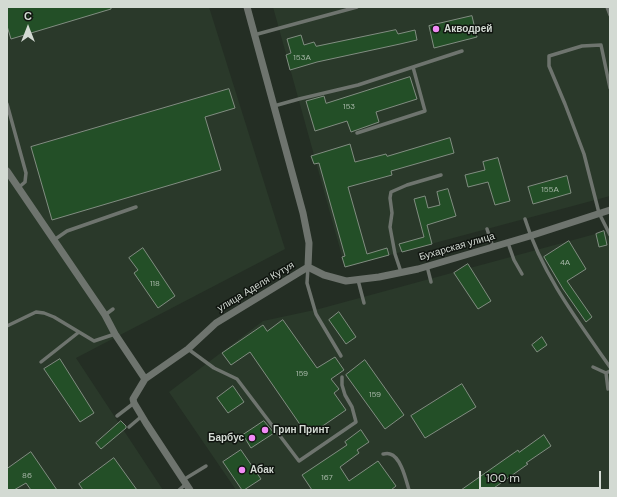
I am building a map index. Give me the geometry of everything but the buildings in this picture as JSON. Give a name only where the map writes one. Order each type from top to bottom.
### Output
[{"type":"street","name":"улица Аделя Кутуя","points":[[134,403],[133,398],[145,379],[188,349],[216,324],[308,268],[309,243],[303,213],[247,7]]},
{"type":"street","points":[[7,172],[105,315],[115,334],[145,379]]},
{"type":"street","name":"Бухарская улица","points":[[308,268],[324,275],[346,281],[379,277],[427,266],[493,247],[610,210]]},
{"type":"street","points":[[134,403],[187,485]]},
{"type":"lane","points":[[254,35],[357,7]]},
{"type":"lane","points":[[607,7],[610,15]]},
{"type":"lane","points":[[610,88],[601,45],[582,46],[549,56],[549,66],[584,154],[599,213],[610,235]]},
{"type":"lane","points":[[274,106],[358,85],[462,51]]},
{"type":"lane","points":[[357,133],[425,112],[413,67]]},
{"type":"lane","points":[[7,104],[26,173],[25,182],[18,188]]},
{"type":"lane","points":[[401,272],[395,254],[390,227],[392,213],[390,198],[391,192],[407,185],[441,175]]},
{"type":"lane","points":[[54,240],[67,231],[136,207]]},
{"type":"lane","points":[[525,219],[530,236],[562,298],[610,367]]},
{"type":"lane","points":[[488,229],[493,247]]},
{"type":"lane","points":[[508,242],[514,260],[522,274]]},
{"type":"lane","points":[[427,266],[431,282]]},
{"type":"lane","points":[[308,268],[307,283],[316,314],[341,356]]},
{"type":"lane","points":[[358,280],[364,303]]},
{"type":"lane","points":[[105,315],[113,308]]},
{"type":"lane","points":[[7,326],[36,312],[54,317],[94,341],[115,334]]},
{"type":"lane","points":[[41,362],[79,332]]},
{"type":"lane","points":[[188,349],[214,368],[237,378],[299,461],[356,422],[352,406],[342,385],[342,377]]},
{"type":"lane","points":[[593,367],[606,373]]},
{"type":"lane","points":[[606,373],[610,371]]},
{"type":"lane","points":[[606,373],[608,389]]},
{"type":"lane","points":[[117,416],[134,403]]},
{"type":"lane","points":[[129,427],[142,416]]},
{"type":"lane","points":[[383,454],[390,454],[396,458],[406,477],[409,490]]},
{"type":"lane","points":[[179,490],[187,485],[206,466]]},
{"type":"shaded area","points":[[7,7],[209,7],[285,249],[76,358],[163,490],[7,490]]},
{"type":"shaded area","points":[[273,7],[610,7],[610,196],[345,267]]},
{"type":"shaded area","points":[[610,230],[610,490],[236,490],[169,392],[263,321],[319,309]]},
{"type":"place","name":"Акводрей","points":[[436,29]]},
{"type":"place","name":"Грин Принт","points":[[265,430]]},
{"type":"place","name":"Барбус","points":[[252,438]]},
{"type":"place","name":"Абак","points":[[242,470]]}]
